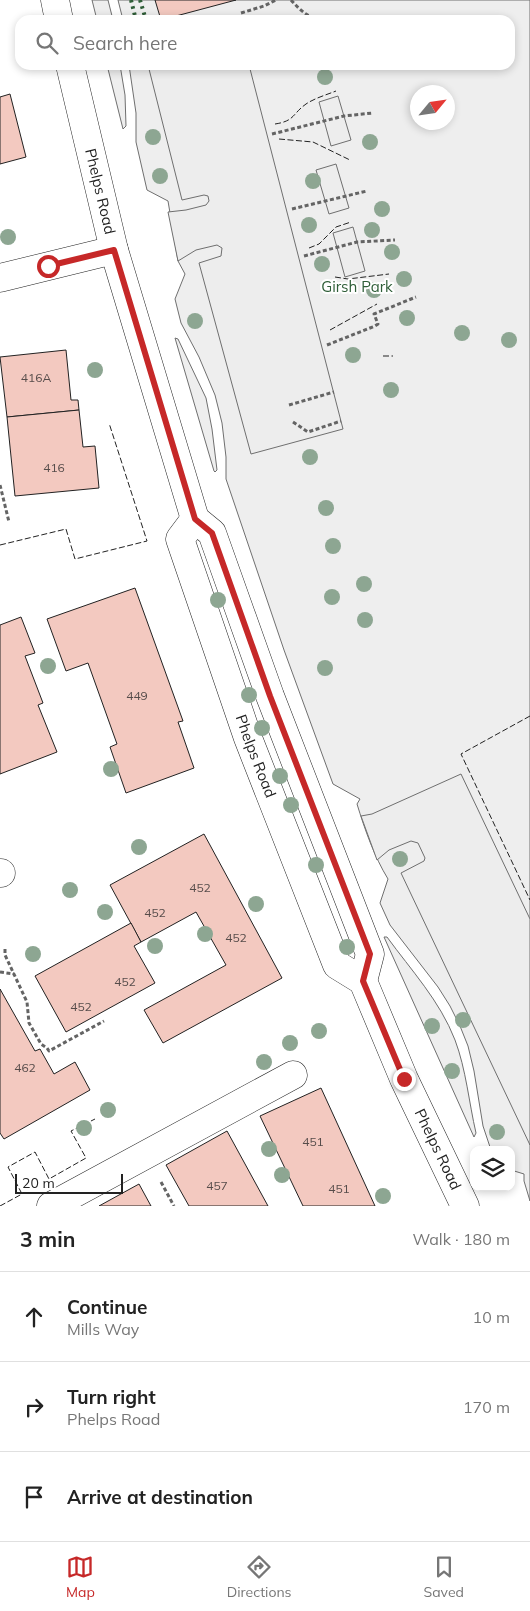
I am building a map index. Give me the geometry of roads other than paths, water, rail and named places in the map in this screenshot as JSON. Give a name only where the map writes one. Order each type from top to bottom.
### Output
[{"type":"street","points":[[55,0],[58,15]]},
{"type":"street","name":"Phelps Road","points":[[71,70],[114,250],[195,519],[212,533],[270,696],[370,954],[363,981],[404,1079],[465,1206]]},
{"type":"street","points":[[0,278],[114,250]]},
{"type":"street","points":[[51,1206],[293,1075]]},
{"type":"park label","name":"Girsh Park","points":[[357,287]]}]
